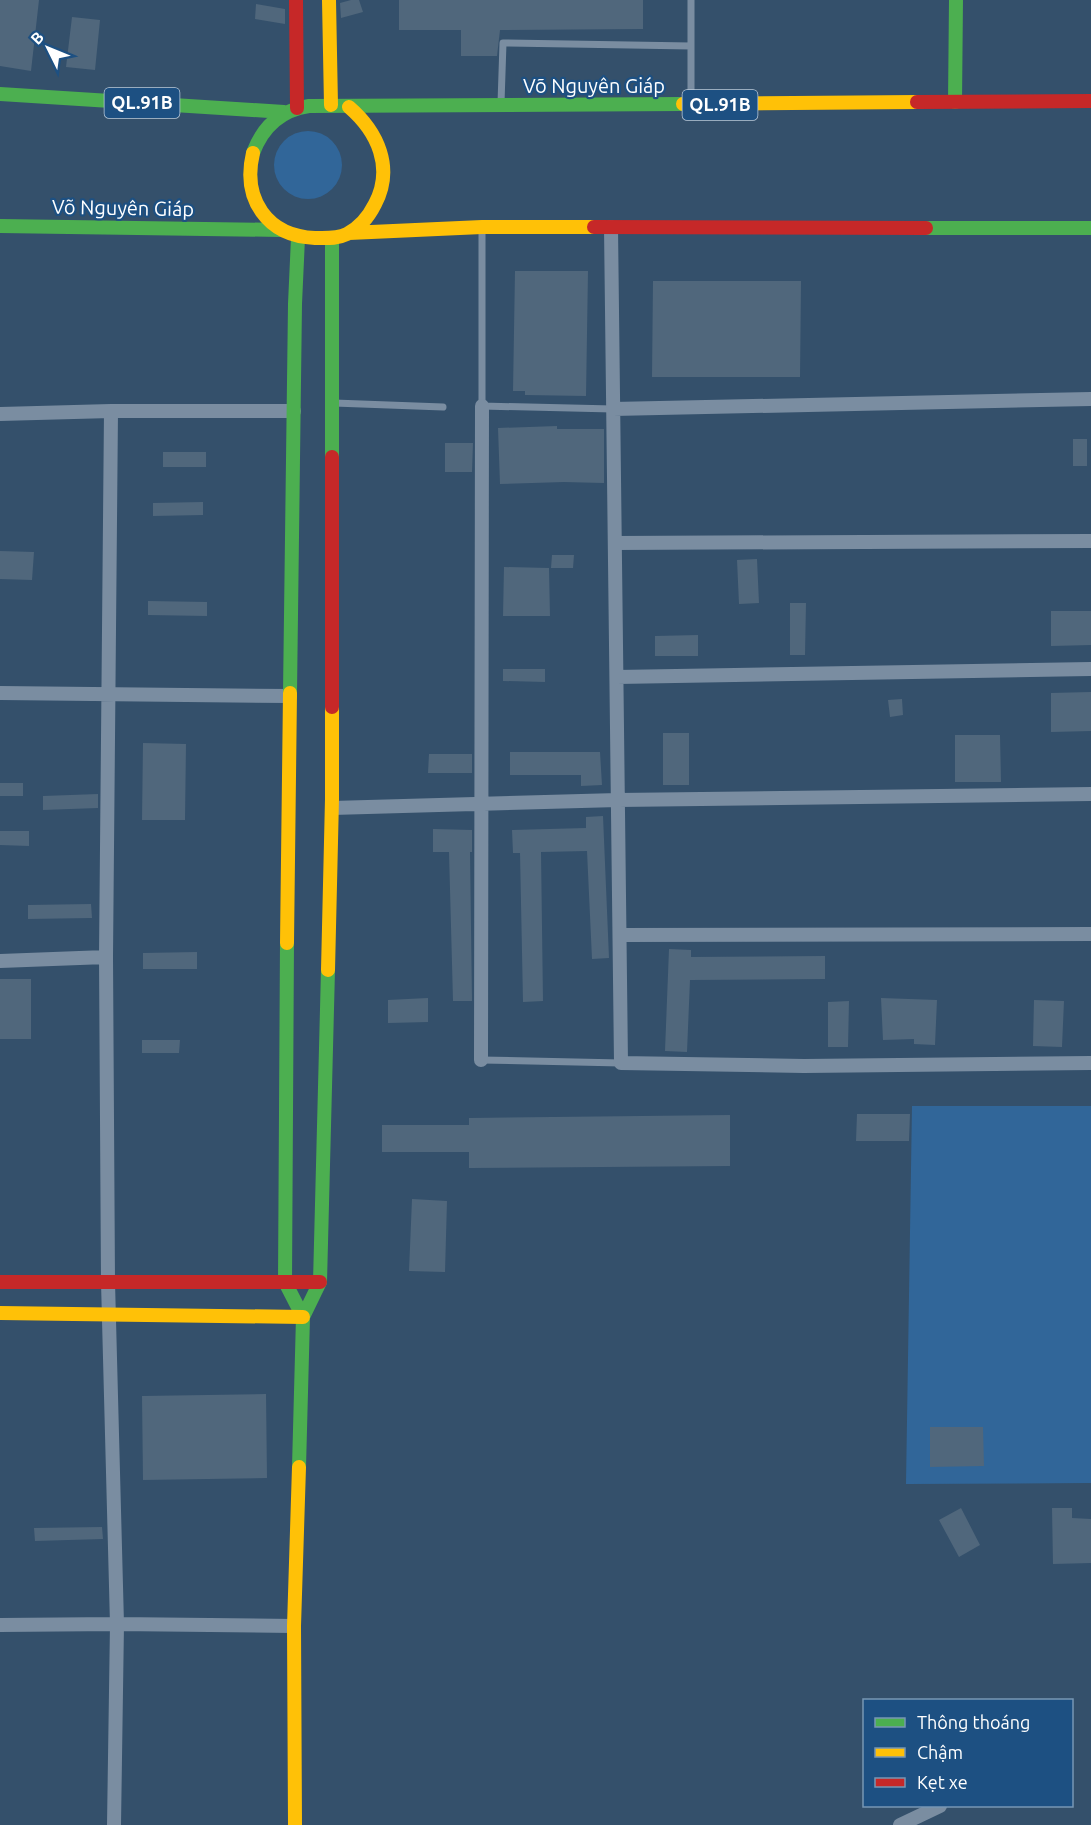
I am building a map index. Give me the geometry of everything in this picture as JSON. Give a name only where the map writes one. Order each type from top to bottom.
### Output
[{"type":"main road","points":[[296,0],[297,108]]},
{"type":"main road","points":[[328,0],[331,105]]},
{"type":"main road","points":[[955,102],[956,0]]},
{"type":"main road","name":"QL.91B","points":[[0,94],[284,112],[318,105],[349,107],[362,117],[372,134],[381,153],[384,174],[380,197],[367,217],[349,233]]},
{"type":"main road","name":"Võ Nguyên Giáp","points":[[349,107],[1091,101]]},
{"type":"main road","name":"QL.91B","points":[[284,112],[263,132],[253,151],[249,171],[253,195],[264,215],[281,230],[298,238],[332,239],[349,233],[482,227],[1091,228]]},
{"type":"main road","name":"Võ Nguyên Giáp","points":[[0,226],[281,230]]},
{"type":"main road","points":[[298,238],[295,304],[287,923],[285,1282],[303,1317]]},
{"type":"main road","points":[[295,1825],[294,1626],[303,1317],[320,1282],[332,808],[332,239]]},
{"type":"main road","points":[[0,1282],[320,1282]]},
{"type":"main road","points":[[0,1313],[303,1317]]},
{"type":"street","points":[[610,227],[621,1063],[804,1066],[1091,1063]]},
{"type":"street","points":[[613,408],[1091,399]]},
{"type":"street","points":[[481,1060],[482,406]]},
{"type":"street","points":[[111,411],[106,957],[108,1282],[117,1624],[114,1825]]},
{"type":"street","points":[[0,414],[111,411],[294,411]]},
{"type":"street","points":[[615,543],[1091,541]]},
{"type":"street","points":[[617,677],[1091,669]]},
{"type":"street","points":[[0,693],[290,696]]},
{"type":"street","points":[[332,808],[618,800],[1091,794]]},
{"type":"street","points":[[620,935],[1091,934]]},
{"type":"street","points":[[0,961],[106,957]]},
{"type":"street","points":[[0,1625],[294,1626]]},
{"type":"street","points":[[900,1825],[938,1807]]},
{"type":"lane","points":[[691,0],[691,105]]},
{"type":"lane","points":[[501,105],[503,43],[691,46]]},
{"type":"lane","points":[[482,227],[482,406],[613,408]]},
{"type":"lane","points":[[332,402],[443,407]]},
{"type":"lane","points":[[481,1060],[621,1063]]},
{"type":"shaded area","points":[[308,131],[321,134],[332,141],[339,152],[342,165],[339,178],[332,189],[321,196],[308,199],[295,196],[284,189],[277,178],[274,165],[277,152],[284,141],[295,134]]},
{"type":"shaded area","points":[[912,1106],[1091,1106],[1091,1483],[906,1484]]},
{"type":"building","points":[[0,0],[39,0],[31,71],[0,66]]},
{"type":"building","points":[[359,0],[363,12],[341,18],[340,3]]},
{"type":"building","points":[[399,0],[643,0],[643,29],[500,30],[497,56],[461,56],[461,30],[399,30]]},
{"type":"building","points":[[256,4],[285,9],[285,24],[255,19]]},
{"type":"building","points":[[72,17],[100,20],[95,70],[66,67]]},
{"type":"building","points":[[515,271],[588,271],[586,396],[525,395],[525,391],[513,391]]},
{"type":"building","points":[[653,281],[801,281],[800,377],[652,377]]},
{"type":"building","points":[[557,426],[557,429],[604,429],[604,483],[500,484],[498,428]]},
{"type":"building","points":[[1073,439],[1087,439],[1087,466],[1073,466]]},
{"type":"building","points":[[445,443],[473,443],[472,472],[445,472]]},
{"type":"building","points":[[163,452],[206,452],[206,467],[163,467]]},
{"type":"building","points":[[203,502],[203,515],[153,516],[153,503]]},
{"type":"building","points":[[0,551],[34,552],[32,580],[0,579]]},
{"type":"building","points":[[552,555],[574,555],[573,568],[551,568]]},
{"type":"building","points":[[757,559],[759,603],[739,604],[737,560]]},
{"type":"building","points":[[504,567],[549,568],[550,616],[503,616]]},
{"type":"building","points":[[148,601],[207,602],[207,616],[148,615]]},
{"type":"building","points":[[790,603],[806,603],[805,655],[790,655]]},
{"type":"building","points":[[1051,611],[1091,611],[1091,645],[1051,646]]},
{"type":"building","points":[[698,635],[698,656],[655,656],[655,636]]},
{"type":"building","points":[[503,669],[545,669],[545,682],[503,681]]},
{"type":"building","points":[[1091,692],[1091,731],[1051,732],[1051,693]]},
{"type":"building","points":[[902,699],[903,715],[890,717],[888,700]]},
{"type":"building","points":[[663,733],[689,733],[689,785],[663,785]]},
{"type":"building","points":[[955,735],[1000,735],[1001,782],[955,782]]},
{"type":"building","points":[[143,743],[186,744],[185,820],[142,820]]},
{"type":"building","points":[[510,752],[600,752],[602,785],[581,786],[581,775],[510,775]]},
{"type":"building","points":[[429,754],[472,754],[472,773],[428,773]]},
{"type":"building","points":[[0,783],[23,783],[23,796],[0,796]]},
{"type":"building","points":[[98,794],[98,808],[43,810],[43,796]]},
{"type":"building","points":[[603,816],[609,958],[592,959],[587,851],[541,852],[543,1001],[523,1002],[520,853],[513,853],[512,830],[586,828],[586,817]]},
{"type":"building","points":[[433,829],[472,830],[472,852],[470,852],[472,1001],[453,1001],[449,852],[433,852]]},
{"type":"building","points":[[0,831],[29,831],[29,846],[0,845]]},
{"type":"building","points":[[91,904],[92,918],[28,919],[28,905]]},
{"type":"building","points":[[669,949],[691,950],[691,957],[825,956],[825,979],[690,980],[687,1052],[665,1051]]},
{"type":"building","points":[[197,952],[197,969],[143,969],[143,953]]},
{"type":"building","points":[[0,979],[31,979],[31,1039],[0,1039]]},
{"type":"building","points":[[428,998],[428,1022],[388,1023],[388,1000]]},
{"type":"building","points":[[881,998],[937,1000],[935,1045],[914,1044],[914,1039],[883,1040]]},
{"type":"building","points":[[1034,1000],[1064,1001],[1062,1047],[1033,1046]]},
{"type":"building","points":[[849,1001],[848,1047],[828,1047],[828,1002]]},
{"type":"building","points":[[142,1040],[180,1040],[179,1053],[142,1053]]},
{"type":"building","points":[[857,1114],[910,1114],[909,1141],[856,1141]]},
{"type":"building","points":[[730,1115],[730,1166],[469,1168],[469,1152],[382,1152],[382,1125],[469,1125],[469,1118]]},
{"type":"building","points":[[412,1199],[447,1201],[445,1272],[409,1271]]},
{"type":"building","points":[[266,1394],[267,1478],[143,1480],[142,1396]]},
{"type":"building","points":[[930,1427],[983,1427],[984,1466],[930,1467]]},
{"type":"building","points":[[961,1508],[980,1545],[959,1557],[939,1520]]},
{"type":"building","points":[[1052,1508],[1072,1508],[1072,1518],[1091,1519],[1091,1563],[1053,1564]]},
{"type":"building","points":[[102,1527],[103,1539],[35,1541],[34,1528]]},
{"type":"traffic: fast","points":[[955,102],[956,0]]},
{"type":"traffic: fast","points":[[0,94],[284,112]]},
{"type":"traffic: fast","points":[[253,153],[262,135],[274,121],[290,111],[309,106],[683,104]]},
{"type":"traffic: fast","points":[[0,226],[281,230]]},
{"type":"traffic: fast","points":[[926,228],[1091,228]]},
{"type":"traffic: fast","points":[[290,693],[295,304],[298,238]]},
{"type":"traffic: fast","points":[[332,239],[332,457]]},
{"type":"traffic: fast","points":[[287,943],[285,1282],[303,1317]]},
{"type":"traffic: fast","points":[[299,1467],[303,1317],[320,1282],[328,970]]},
{"type":"traffic: slow","points":[[329,0],[331,105]]},
{"type":"traffic: slow","points":[[683,104],[917,102]]},
{"type":"traffic: slow","points":[[253,153],[251,185],[255,200],[271,222],[298,236],[327,238],[347,234],[360,225],[370,213],[381,191],[383,177],[383,164],[375,139],[349,107]]},
{"type":"traffic: slow","points":[[349,233],[482,227],[594,227]]},
{"type":"traffic: slow","points":[[287,943],[290,693]]},
{"type":"traffic: slow","points":[[328,970],[332,707]]},
{"type":"traffic: slow","points":[[0,1313],[303,1317]]},
{"type":"traffic: slow","points":[[295,1825],[294,1626],[299,1467]]},
{"type":"traffic: jam","points":[[296,0],[297,108]]},
{"type":"traffic: jam","points":[[917,102],[1091,101]]},
{"type":"traffic: jam","points":[[594,227],[926,228]]},
{"type":"traffic: jam","points":[[332,457],[332,707]]},
{"type":"traffic: jam","points":[[0,1282],[320,1282]]}]
